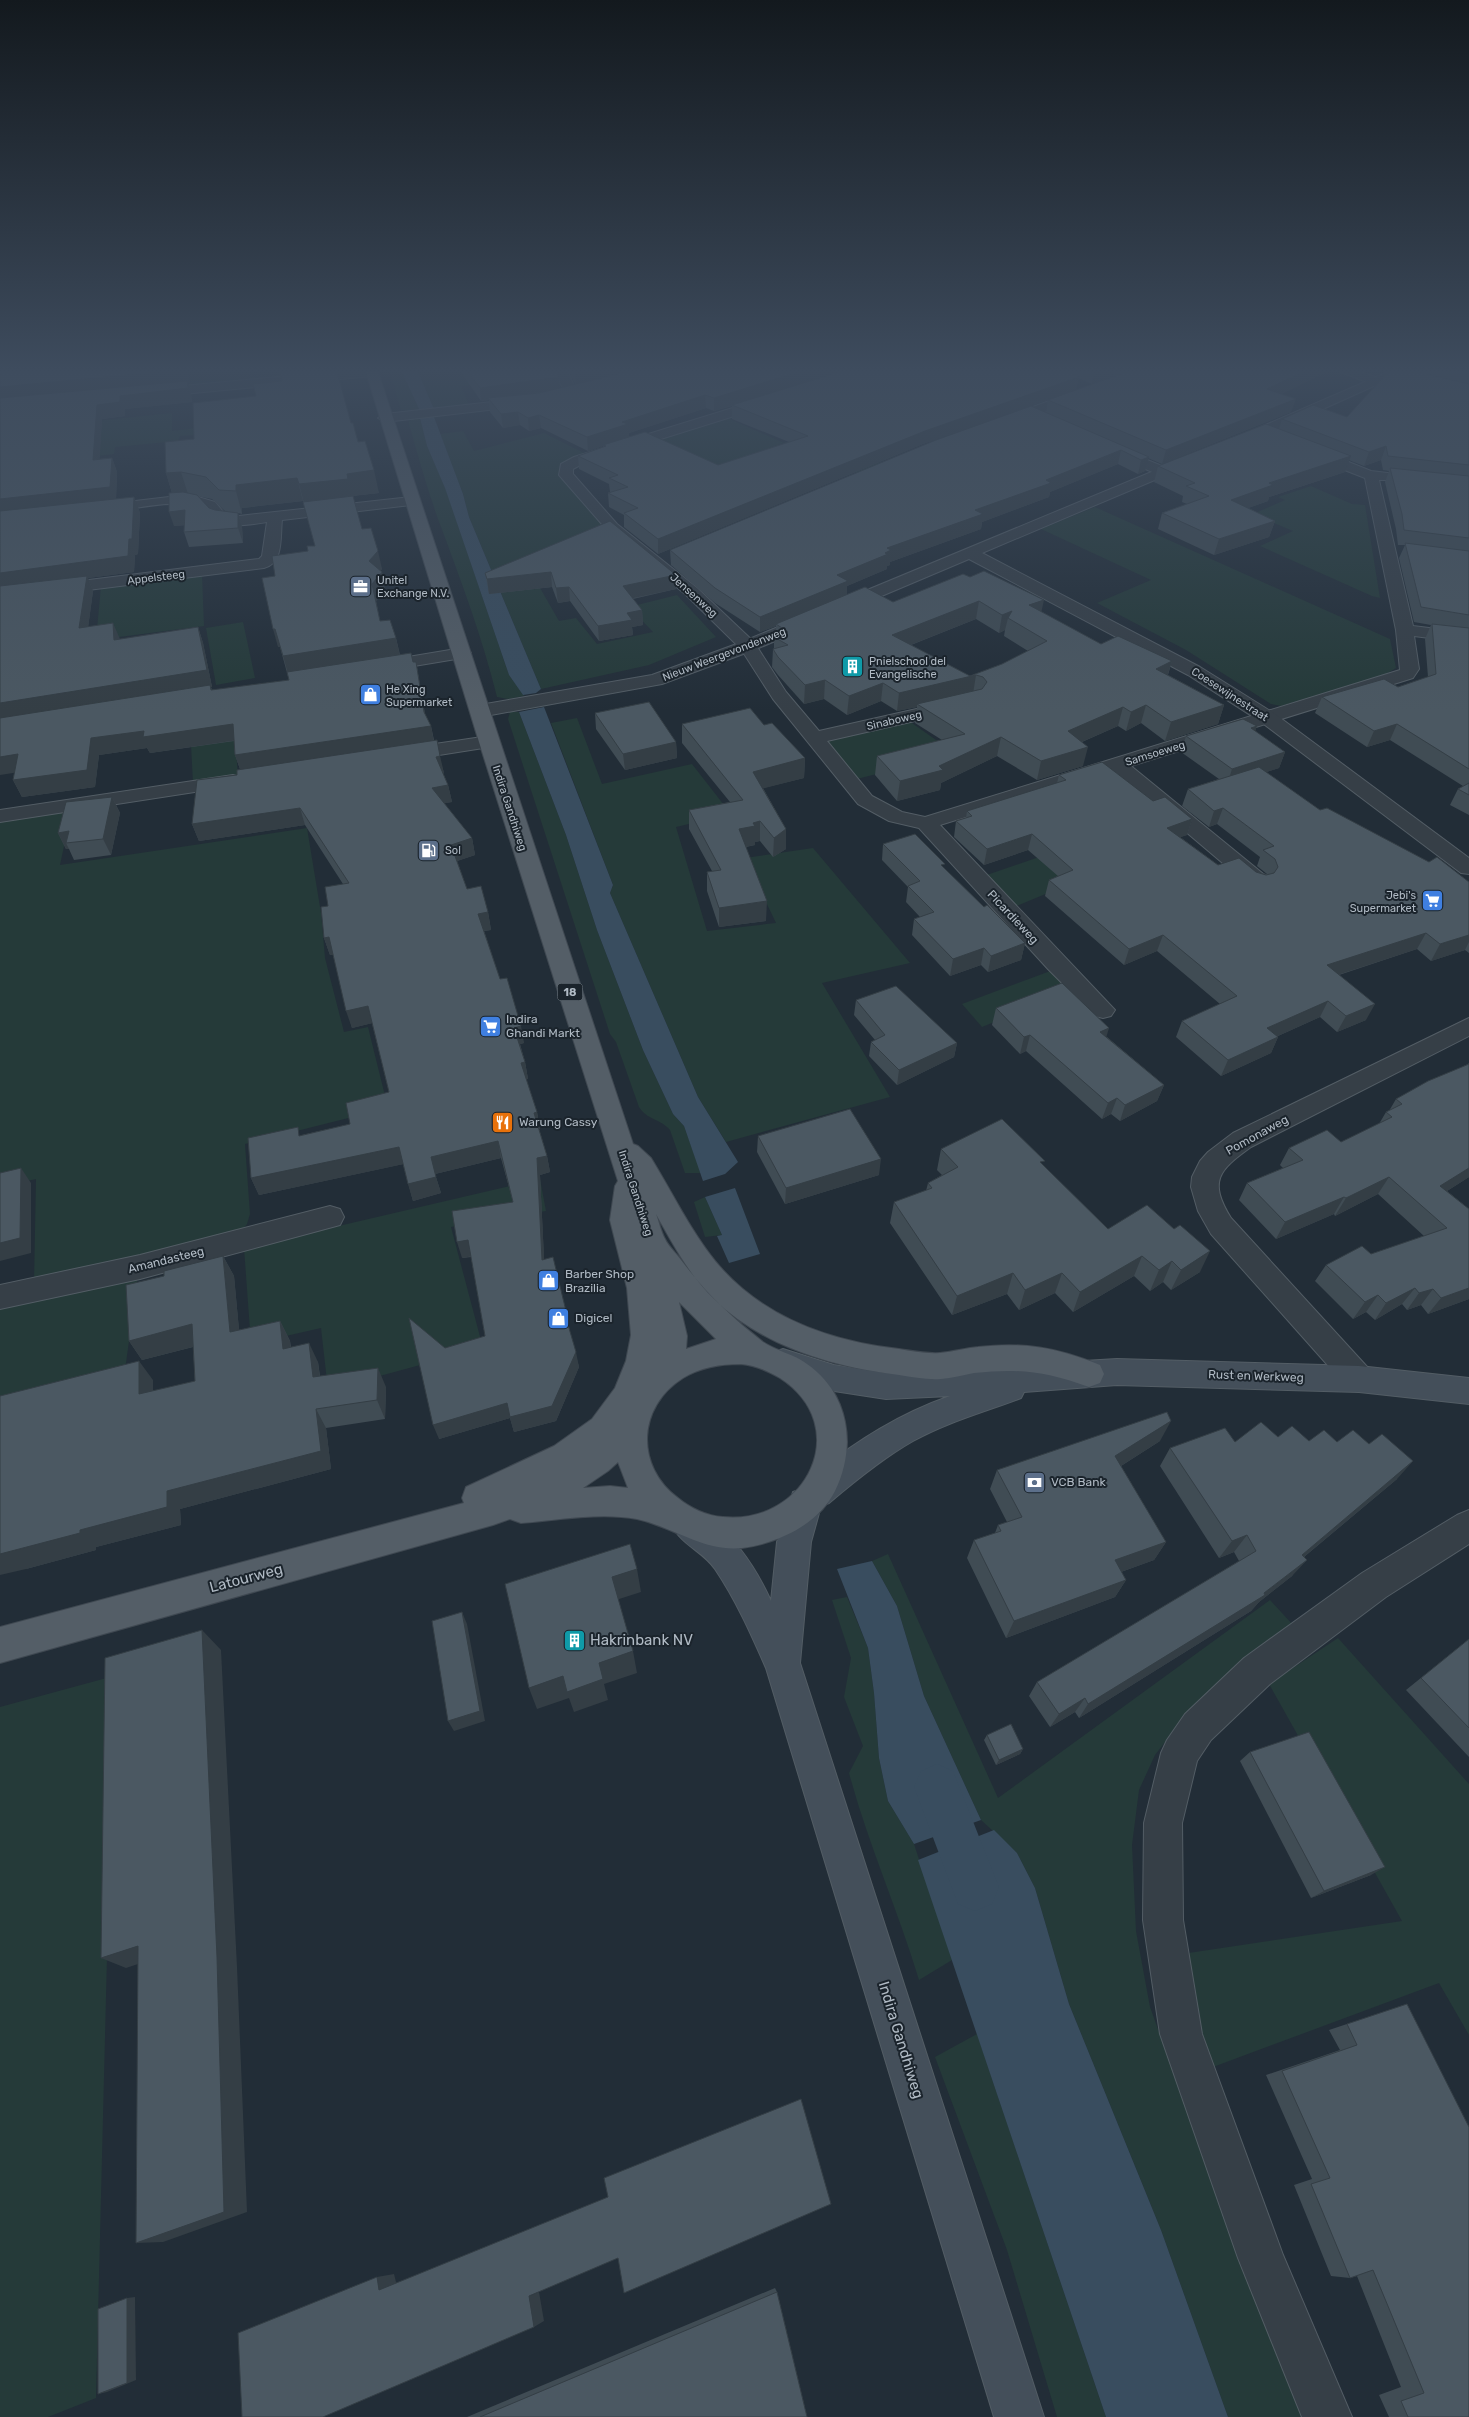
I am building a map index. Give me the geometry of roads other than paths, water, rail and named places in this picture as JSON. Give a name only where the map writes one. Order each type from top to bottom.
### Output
[{"type":"main road","name":"Indira Gandhiweg","points":[[406,485],[652,1243],[672,1336],[670,1370]]},
{"type":"main road","points":[[619,1143],[642,1165],[705,1269],[727,1292],[750,1311],[781,1329],[823,1347],[873,1360],[939,1366],[976,1360],[1029,1357],[1062,1362],[1089,1374]]},
{"type":"main road","points":[[410,1533],[565,1456],[603,1429],[628,1395],[641,1362],[646,1335],[641,1288],[624,1220],[630,1176]]},
{"type":"main road","name":"Indira Gandhiweg","points":[[652,1243],[693,1298],[720,1325],[769,1358],[806,1379],[825,1403],[834,1432],[831,1463],[811,1497],[794,1542],[783,1664]]},
{"type":"main road","points":[[678,1519],[648,1495],[636,1473],[631,1450],[632,1427],[639,1406],[648,1392],[670,1370],[692,1359],[715,1352],[748,1352],[769,1358]]},
{"type":"main road","name":"Rust en Werkweg","points":[[769,1358],[834,1378],[886,1386],[1117,1372],[1358,1379],[1469,1391]]},
{"type":"main road","name":"Rust en Werkweg","points":[[811,1497],[854,1462],[901,1432],[950,1409],[1042,1378]]},
{"type":"main road","name":"Latourweg","points":[[0,1645],[493,1510],[568,1480],[598,1461],[632,1427]]},
{"type":"main road","name":"Latourweg","points":[[493,1510],[610,1500],[637,1504],[725,1533],[761,1529],[793,1515],[811,1497]]},
{"type":"main road","name":"Indira Gandhiweg","points":[[678,1519],[725,1555],[750,1594],[783,1664],[1019,2417]]},
{"type":"street","name":"Jensenweg","points":[[575,485],[612,527],[691,591],[748,646]]},
{"type":"street","name":"Nieuw Weergevondenweg","points":[[480,711],[656,680],[748,646],[1130,485]]},
{"type":"street","name":"Samsoeweg","points":[[815,738],[865,800],[896,817],[926,823],[1407,674],[1410,669],[1405,630],[1373,485]]},
{"type":"street","points":[[86,511],[188,500],[203,502],[214,507],[220,518],[239,521],[411,501]]},
{"type":"street","name":"Appelsteeg","points":[[0,596],[264,563],[270,558],[275,518]]},
{"type":"street","points":[[1386,550],[1405,552]]},
{"type":"street","name":"Coesewijnestraat","points":[[970,553],[1194,670],[1268,718],[1469,868]]},
{"type":"street","points":[[657,562],[674,555]]},
{"type":"street","points":[[1405,630],[1469,638]]},
{"type":"street","points":[[748,646],[779,695],[815,738]]},
{"type":"street","points":[[364,670],[462,653]]},
{"type":"street","name":"Sinaboweg","points":[[815,738],[973,702]]},
{"type":"street","points":[[381,758],[489,742]]},
{"type":"street","points":[[1118,764],[1259,882]]},
{"type":"street","points":[[0,816],[254,778]]},
{"type":"street","name":"Picardieweg","points":[[926,823],[1056,964],[1103,1010]]},
{"type":"street","name":"Pomonaweg","points":[[1358,1379],[1221,1226],[1208,1206],[1203,1186],[1209,1167],[1223,1152],[1242,1140],[1469,1026]]},
{"type":"street","name":"Amandasteeg","points":[[0,1297],[140,1267],[330,1217]]},
{"type":"street","points":[[1327,2417],[1261,2258],[1181,2034],[1163,1920],[1163,1823],[1180,1753],[1198,1727],[1264,1665],[1374,1585],[1469,1526]]},
{"type":"water","points":[[444,485],[460,485],[469,517],[541,689],[536,693],[523,695],[509,675]]},
{"type":"water","points":[[544,707],[613,885],[610,893],[698,1097],[738,1162],[725,1174],[703,1181],[684,1126],[673,1114],[643,1050],[597,930],[566,835],[519,712]]},
{"type":"water","points":[[735,1188],[760,1254],[729,1263],[717,1236],[722,1235],[705,1197]]},
{"type":"water","points":[[872,1561],[897,1606],[924,1696],[981,1820],[914,1844],[888,1801],[879,1758],[868,1648],[837,1569]]},
{"type":"water","points":[[994,1830],[1017,1853],[1035,1888],[1069,2004],[1161,2230],[1228,2417],[1106,2417],[918,1860]]},
{"type":"waterway","points":[[937,1787],[975,1887]]},
{"type":"place","name":"Unitel Exchange N.V.","points":[[361,586]]},
{"type":"place","name":"Pnielschool del Evangelische","points":[[853,667]]},
{"type":"place","name":"He Xing Supermarket","points":[[370,695]]},
{"type":"place","name":"Sol","points":[[429,850]]},
{"type":"place","name":"Jebi's Supermarket","points":[[1432,901]]},
{"type":"place","name":"Indira Ghandi Markt","points":[[490,1026]]},
{"type":"place","name":"Warung Cassy","points":[[503,1122]]},
{"type":"place","name":"Barber Shop Brazilia","points":[[549,1281]]},
{"type":"place","name":"Digicel","points":[[559,1318]]},
{"type":"place","name":"VCB Bank","points":[[1035,1482]]},
{"type":"place","name":"Hakrinbank NV","points":[[574,1640]]}]
